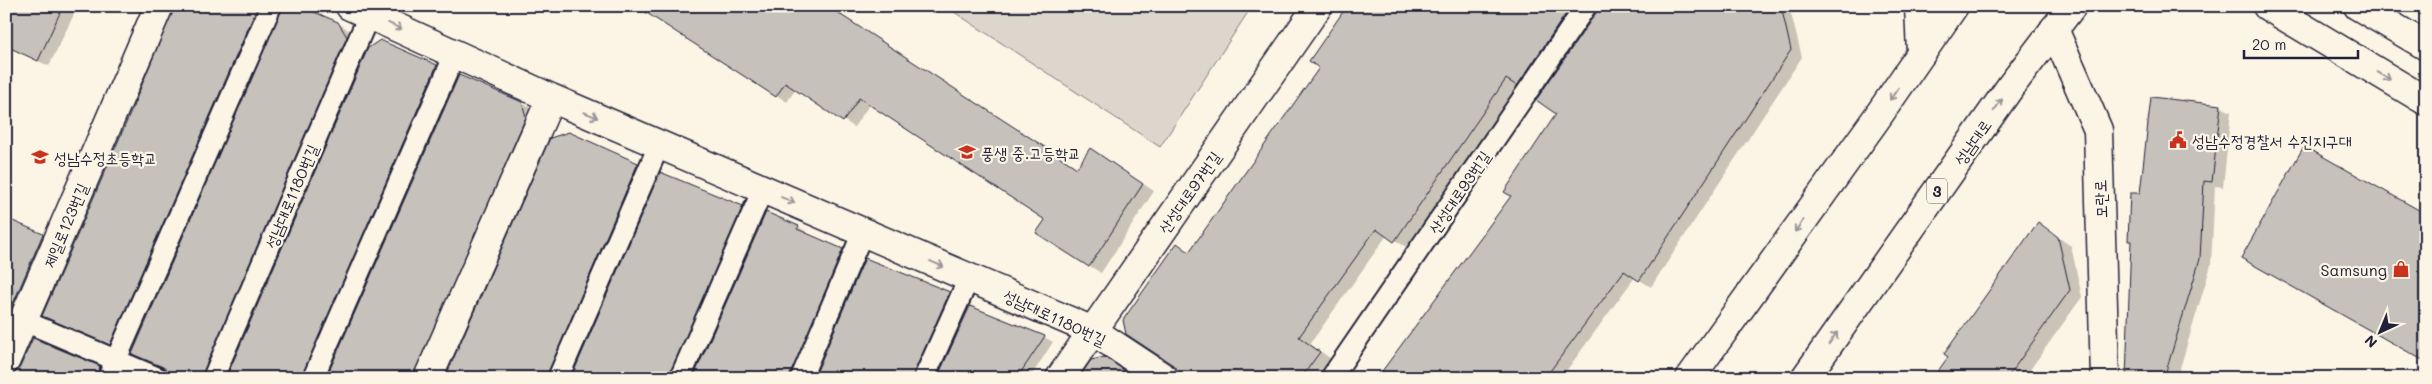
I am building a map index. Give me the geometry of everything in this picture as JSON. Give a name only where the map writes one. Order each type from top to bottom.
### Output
[{"type":"street","name":"제일로123번길","points":[[6,360],[159,6]]},
{"type":"street","name":"산성대로97번길","points":[[1060,378],[1318,6]]},
{"type":"street","points":[[1919,6],[1921,54]]},
{"type":"street","points":[[1690,378],[1954,6]]},
{"type":"street","name":"성남대로","points":[[1805,378],[2072,6]]},
{"type":"street","points":[[2267,6],[2426,101]]},
{"type":"street","points":[[2358,6],[2426,46]]},
{"type":"street","name":"성남대로1180번길","points":[[360,10],[551,98],[1093,331],[1164,378]]},
{"type":"street","name":"모란로","points":[[2054,29],[2098,130],[2106,378]]},
{"type":"street","points":[[428,378],[551,98]]},
{"type":"lane","points":[[112,369],[271,6]]},
{"type":"lane","name":"산성대로93번길","points":[[1331,378],[1586,6]]},
{"type":"lane","name":"성남대로1180번길","points":[[213,378],[360,10]]},
{"type":"lane","points":[[313,378],[455,54]]},
{"type":"lane","points":[[558,378],[659,145]]},
{"type":"lane","points":[[680,378],[762,189]]},
{"type":"lane","points":[[801,378],[863,232]]},
{"type":"lane","points":[[924,378],[969,278]]},
{"type":"lane","points":[[24,321],[112,369],[158,378]]},
{"type":"shaded area","points":[[945,6],[1252,6],[1160,147]]},
{"type":"building","points":[[6,6],[63,6],[38,61],[6,46]]},
{"type":"building","points":[[174,6],[258,6],[110,345],[42,316],[130,114]]},
{"type":"building","points":[[283,6],[300,6],[338,22],[347,37],[201,378],[170,378],[168,371],[163,367],[132,354]]},
{"type":"building","points":[[636,6],[827,6],[1077,168],[1090,148],[1143,184],[1089,267],[1036,233],[1045,220],[859,98],[843,122],[785,83],[776,97]]},
{"type":"building","points":[[1347,6],[1571,6],[1517,86],[1506,79],[1394,242],[1376,229],[1299,337],[1320,352],[1301,378],[1179,378],[1178,371],[1173,365],[1126,334],[1123,320],[1177,243],[1189,252],[1319,68],[1309,61]]},
{"type":"building","points":[[1598,6],[1781,6],[1791,50],[1639,281],[1624,271],[1545,378],[1377,378],[1511,196],[1504,192],[1556,114],[1536,100],[1596,13]]},
{"type":"building","points":[[380,40],[437,65],[301,378],[226,378],[368,48]]},
{"type":"building","points":[[459,75],[522,102],[526,117],[413,378],[326,378]]},
{"type":"building","points":[[2151,97],[2221,105],[2212,182],[2204,181],[2200,259],[2164,378],[2126,378],[2131,241],[2128,241],[2130,193],[2140,193]]},
{"type":"building","points":[[569,132],[638,163],[546,378],[445,378],[550,138]]},
{"type":"building","points":[[2304,146],[2426,214],[2426,362],[2241,258]]},
{"type":"building","points":[[660,172],[743,206],[668,378],[571,378]]},
{"type":"building","points":[[766,212],[799,226],[797,229],[843,249],[789,378],[693,378]]},
{"type":"building","points":[[6,218],[43,234],[6,320]]},
{"type":"building","points":[[2038,222],[2058,237],[2070,290],[2007,378],[1933,378],[1948,357],[1944,354]]},
{"type":"building","points":[[865,258],[950,292],[912,378],[814,378]]},
{"type":"building","points":[[970,306],[1045,336],[1017,378],[937,378]]},
{"type":"building","points":[[33,338],[100,366],[96,378],[6,378],[6,375],[15,373],[20,367]]},
{"type":"building","points":[[1105,357],[1135,378],[1079,378],[1091,360]]},
{"type":"place","name":"성남수정경찰서 수진지구대","points":[[2178,140]]},
{"type":"place","name":"풍생 중.고등학교","points":[[967,152]]},
{"type":"place","name":"성남수정초등학교","points":[[40,157]]},
{"type":"place","name":"Samsung","points":[[2401,269]]}]
